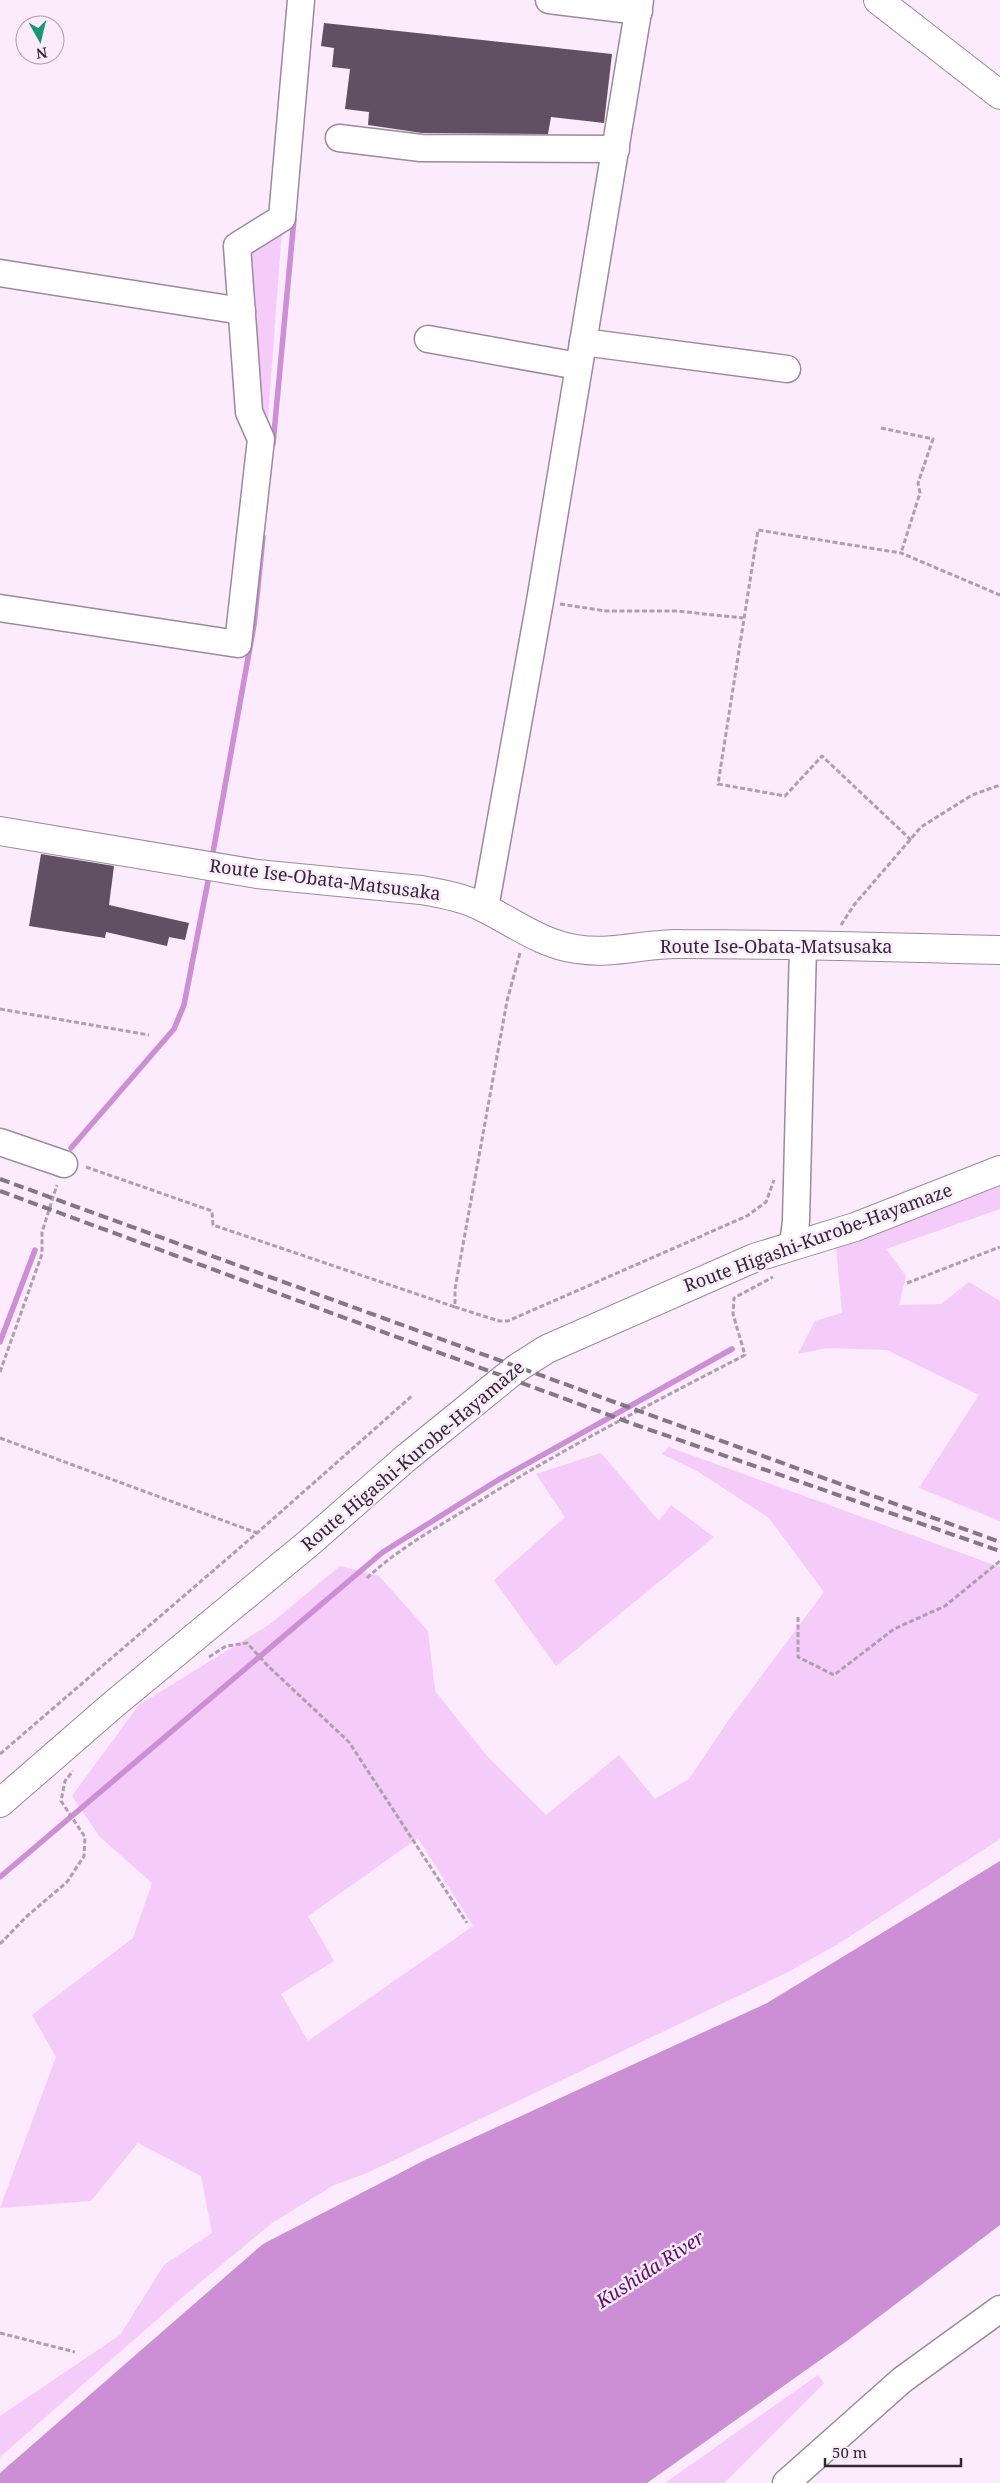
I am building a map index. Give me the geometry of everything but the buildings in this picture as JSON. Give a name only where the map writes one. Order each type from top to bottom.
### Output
[{"type":"main road","points":[[878,0],[1000,95]]},
{"type":"main road","name":"Route Ise-Obata-Matsusaka","points":[[0,831],[257,874],[421,890],[447,895],[485,908],[554,944],[600,952],[674,944],[1000,950]]},
{"type":"main road","name":"Route Higashi-Kurobe-Hayamaze","points":[[0,1803],[114,1704],[310,1542],[406,1458],[517,1368],[547,1349],[712,1276],[793,1245],[855,1227],[1000,1170]]},
{"type":"street","points":[[0,608],[238,644],[261,439],[249,412],[237,246],[282,218],[301,0]]},
{"type":"street","points":[[485,908],[540,601],[640,5],[549,0]]},
{"type":"street","points":[[339,138],[421,148],[616,149]]},
{"type":"street","points":[[0,273],[242,311]]},
{"type":"street","points":[[428,338],[581,354],[787,368]]},
{"type":"street","points":[[793,1245],[796,1222],[803,946]]},
{"type":"street","points":[[0,1142],[64,1164]]},
{"type":"street","points":[[786,2483],[902,2380],[1000,2309]]},
{"type":"path","points":[[881,428],[933,439],[918,483],[920,493],[901,553]]},
{"type":"path","points":[[911,840],[822,756],[785,796],[718,784],[758,530],[901,553],[1000,595]]},
{"type":"path","points":[[540,601],[606,612],[677,611],[743,618]]},
{"type":"path","points":[[833,946],[838,929],[854,905],[911,840],[920,827],[972,795],[1000,785]]},
{"type":"path","points":[[455,1307],[455,1289],[507,1001],[526,931]]},
{"type":"path","points":[[0,1009],[149,1035]]},
{"type":"path","points":[[0,1372],[42,1254],[42,1232],[64,1164],[76,1164],[212,1211],[213,1225],[499,1321],[508,1321],[747,1216],[766,1202],[775,1174]]},
{"type":"path","points":[[907,1283],[1000,1247]]},
{"type":"path","points":[[367,1578],[390,1556],[502,1486],[612,1424],[745,1355],[733,1314],[734,1298],[770,1281],[775,1275]]},
{"type":"path","points":[[0,1754],[257,1533],[413,1395]]},
{"type":"path","points":[[0,1438],[257,1533]]},
{"type":"path","points":[[798,1617],[798,1657],[834,1675],[894,1629],[945,1606],[1000,1561]]},
{"type":"path","points":[[250,1647],[349,1742],[467,1924]]},
{"type":"path","points":[[0,1944],[26,1917],[67,1882],[84,1856],[85,1837],[64,1805]]},
{"type":"path","points":[[0,2333],[75,2352]]},
{"type":"shaded area","points":[[282,228],[267,431],[256,411],[243,251]]},
{"type":"shaded area","points":[[1000,1182],[1000,1209],[886,1249],[906,1276],[899,1305],[941,1304],[969,1282],[1000,1301],[1000,1521],[919,1488],[979,1395],[887,1350],[826,1348],[798,1354],[815,1321],[842,1313],[836,1246]]},
{"type":"shaded area","points":[[669,1447],[1000,1567],[1000,1839],[838,1944],[786,1973],[367,2173],[334,2185],[272,2223],[185,2295],[0,2457],[0,2416],[120,2335],[164,2265],[212,2233],[201,2176],[138,2143],[91,2201],[0,2208],[56,2057],[32,2015],[133,1938],[152,1883],[100,1837],[72,1796],[139,1705],[270,1624],[340,1566],[379,1576],[428,1631],[435,1691],[487,1756],[546,1815],[619,1755],[655,1799],[689,1779],[728,1721],[824,1592],[769,1518],[697,1471],[662,1454]],"holes":[[[418,1838],[473,1926],[308,2041],[281,1994],[334,1961],[308,1916]]]},
{"type":"shaded area","points":[[601,1453],[659,1521],[671,1505],[714,1537],[556,1666],[494,1580],[565,1517],[536,1474]]},
{"type":"shaded area","points":[[818,2375],[824,2383],[724,2483],[665,2483]]},
{"type":"water","name":"Kushida River","points":[[1000,1861],[1000,2225],[847,2341],[647,2483],[0,2483],[0,2473],[263,2244],[425,2160],[767,2003]]},
{"type":"waterway","points":[[273,444],[294,219]]},
{"type":"waterway","points":[[212,858],[254,625],[263,537]]},
{"type":"waterway","points":[[71,1148],[174,1029],[184,1005],[209,876]]},
{"type":"waterway","points":[[0,1342],[35,1250]]},
{"type":"waterway","points":[[0,1877],[383,1552],[498,1480],[732,1349]]},
{"type":"railway","points":[[0,1179],[1000,1542]]},
{"type":"railway","points":[[0,1191],[636,1425],[1000,1551]]}]
